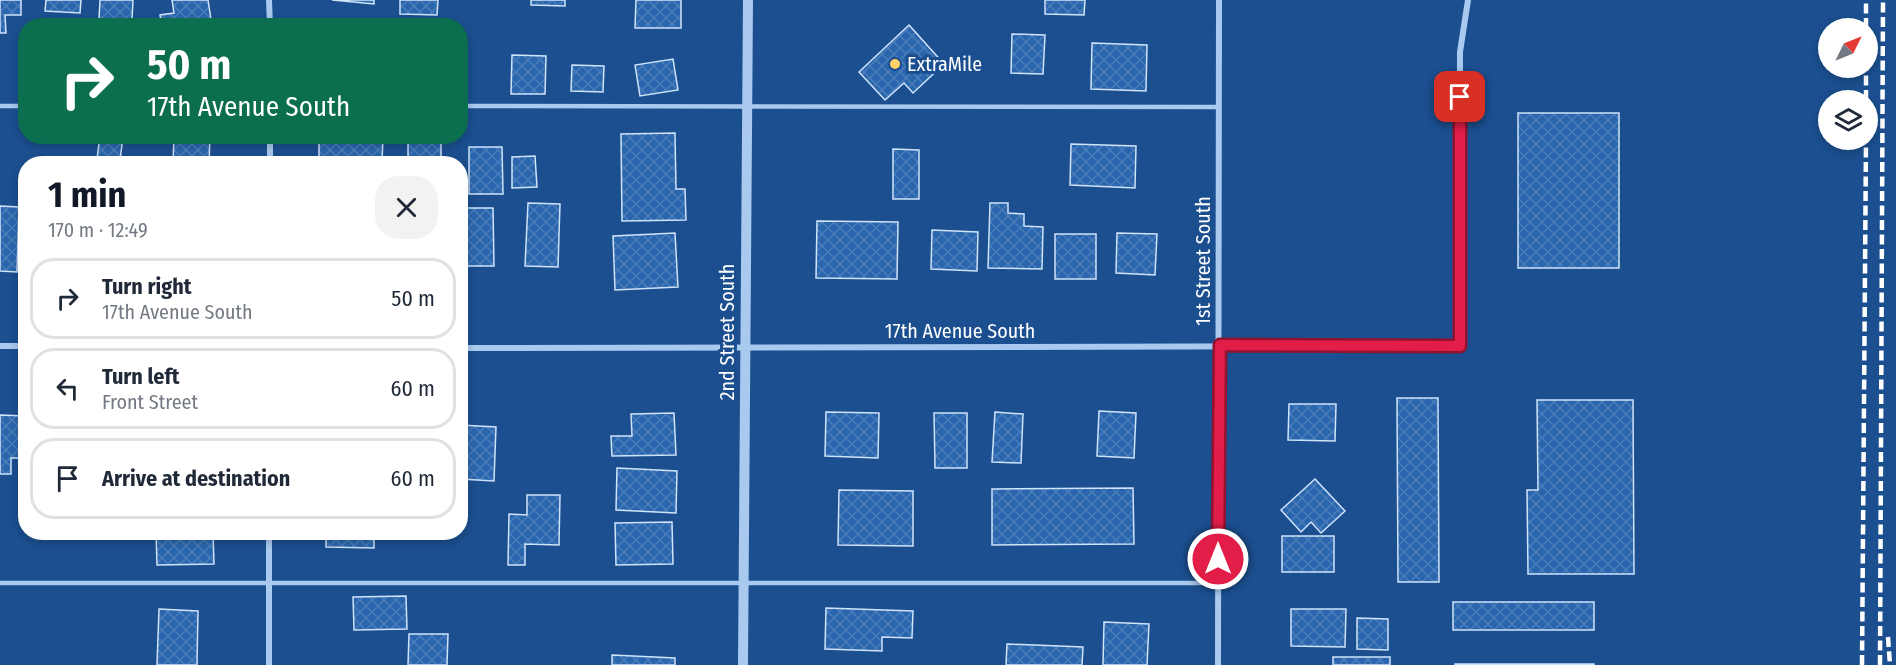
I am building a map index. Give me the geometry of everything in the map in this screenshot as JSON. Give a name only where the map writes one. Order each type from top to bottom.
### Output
[{"type":"street","points":[[269,0],[270,18]]},
{"type":"street","name":"2nd Street South","points":[[743,665],[748,0]]},
{"type":"street","name":"1st Street South","points":[[1218,665],[1219,0]]},
{"type":"street","name":"17th Avenue South","points":[[468,348],[1460,346],[1460,52],[1468,0]]},
{"type":"street","points":[[0,346],[18,346]]},
{"type":"street","points":[[269,540],[269,665]]},
{"type":"lane","points":[[0,106],[18,106]]},
{"type":"lane","points":[[468,106],[1219,107]]},
{"type":"lane","points":[[0,583],[1218,583]]},
{"type":"building","points":[[0,0],[21,0],[21,15],[5,15],[6,33],[0,33]]},
{"type":"building","points":[[46,0],[81,0],[80,13],[45,11]]},
{"type":"building","points":[[100,0],[133,0],[132,18],[99,18]]},
{"type":"building","points":[[172,0],[208,0],[211,18],[161,18],[160,15],[174,13]]},
{"type":"building","points":[[332,0],[374,0],[374,4]]},
{"type":"building","points":[[400,0],[438,0],[437,15],[400,14]]},
{"type":"building","points":[[531,0],[565,0],[565,6],[531,5]]},
{"type":"building","points":[[636,0],[681,0],[681,28],[635,28]]},
{"type":"building","points":[[1045,0],[1085,0],[1084,15],[1045,14]]},
{"type":"building","points":[[909,25],[944,64],[913,93],[904,83],[885,100],[859,72]]},
{"type":"building","points":[[1012,34],[1045,35],[1043,74],[1011,73]]},
{"type":"building","points":[[1092,43],[1147,45],[1146,91],[1091,89]]},
{"type":"building","points":[[512,55],[546,56],[545,94],[511,94]]},
{"type":"building","points":[[673,59],[678,90],[640,96],[635,65]]},
{"type":"building","points":[[572,65],[604,66],[603,92],[571,91]]},
{"type":"building","points":[[1518,113],[1619,113],[1619,268],[1518,268]]},
{"type":"building","points":[[675,133],[676,189],[685,189],[686,220],[622,221],[621,134]]},
{"type":"building","points":[[99,144],[122,144],[121,156],[97,156]]},
{"type":"building","points":[[174,144],[210,144],[209,156],[173,156]]},
{"type":"building","points":[[319,144],[383,144],[382,156],[319,156]]},
{"type":"building","points":[[408,144],[441,144],[441,156],[408,156]]},
{"type":"building","points":[[1071,144],[1136,146],[1135,188],[1070,185]]},
{"type":"building","points":[[469,147],[502,147],[503,194],[469,194]]},
{"type":"building","points":[[893,149],[919,150],[919,199],[893,199]]},
{"type":"building","points":[[535,156],[537,187],[512,188],[512,157]]},
{"type":"building","points":[[528,203],[560,204],[558,267],[525,266]]},
{"type":"building","points":[[990,203],[1008,203],[1008,213],[1024,214],[1024,226],[1043,227],[1042,269],[988,268]]},
{"type":"building","points":[[0,206],[18,207],[17,272],[0,271]]},
{"type":"building","points":[[468,208],[493,208],[494,266],[468,266]]},
{"type":"building","points":[[817,221],[898,222],[897,279],[816,278]]},
{"type":"building","points":[[932,230],[978,232],[977,271],[931,269]]},
{"type":"building","points":[[675,233],[678,287],[615,290],[613,236]]},
{"type":"building","points":[[1117,233],[1157,234],[1155,275],[1116,273]]},
{"type":"building","points":[[1055,234],[1096,234],[1096,279],[1055,279]]},
{"type":"building","points":[[1397,398],[1438,398],[1439,582],[1398,582]]},
{"type":"building","points":[[1537,400],[1633,400],[1634,574],[1528,574],[1527,490],[1538,490]]},
{"type":"building","points":[[1289,404],[1336,404],[1335,441],[1288,440]]},
{"type":"building","points":[[1099,411],[1136,413],[1134,458],[1097,456]]},
{"type":"building","points":[[826,412],[879,413],[878,458],[825,456]]},
{"type":"building","points":[[995,412],[1023,414],[1021,463],[992,462]]},
{"type":"building","points":[[674,413],[676,455],[612,456],[611,436],[632,436],[631,414]]},
{"type":"building","points":[[934,413],[967,413],[967,468],[935,468]]},
{"type":"building","points":[[0,415],[18,416],[18,458],[11,458],[11,474],[0,474]]},
{"type":"building","points":[[468,425],[496,427],[494,481],[468,479]]},
{"type":"building","points":[[617,468],[677,471],[676,513],[616,510]]},
{"type":"building","points":[[1315,479],[1345,511],[1321,533],[1311,522],[1301,532],[1281,510]]},
{"type":"building","points":[[1133,488],[1134,544],[992,545],[992,489]]},
{"type":"building","points":[[839,490],[913,491],[913,546],[838,545]]},
{"type":"building","points":[[527,495],[560,495],[559,545],[525,544],[525,565],[508,565],[509,514],[527,515]]},
{"type":"building","points":[[672,522],[673,564],[616,565],[615,523]]},
{"type":"building","points":[[1282,536],[1334,536],[1334,572],[1282,572]]},
{"type":"building","points":[[156,540],[213,540],[214,564],[157,565]]},
{"type":"building","points":[[326,540],[374,540],[374,548],[326,547]]},
{"type":"building","points":[[406,596],[407,629],[354,630],[353,597]]},
{"type":"building","points":[[1453,602],[1594,602],[1594,630],[1453,630]]},
{"type":"building","points":[[826,608],[913,611],[912,638],[882,637],[882,651],[825,649]]},
{"type":"building","points":[[159,609],[198,611],[197,665],[157,665]]},
{"type":"building","points":[[1291,609],[1346,609],[1345,647],[1291,646]]},
{"type":"building","points":[[1357,618],[1388,619],[1388,650],[1357,649]]},
{"type":"building","points":[[1104,622],[1149,624],[1147,665],[1103,665]]},
{"type":"building","points":[[409,634],[448,634],[447,665],[408,665]]},
{"type":"building","points":[[1007,644],[1083,647],[1082,665],[1006,665]]},
{"type":"building","points":[[612,655],[675,658],[675,665],[612,665]]},
{"type":"building","points":[[1333,657],[1390,657],[1390,665],[1333,665]]},
{"type":"building","points":[[1594,664],[1594,665],[1455,665]]},
{"type":"railway","points":[[1866,0],[1866,18]]},
{"type":"railway","points":[[1880,665],[1883,0]]},
{"type":"railway","points":[[1866,78],[1866,90]]},
{"type":"railway","points":[[1862,665],[1866,150]]},
{"type":"railway","points":[[1888,637],[1890,665]]},
{"type":"place","name":"ExtraMile","points":[[895,64]]},
{"type":"route","points":[[1218,559],[1220,345],[1460,346],[1460,97]]}]
